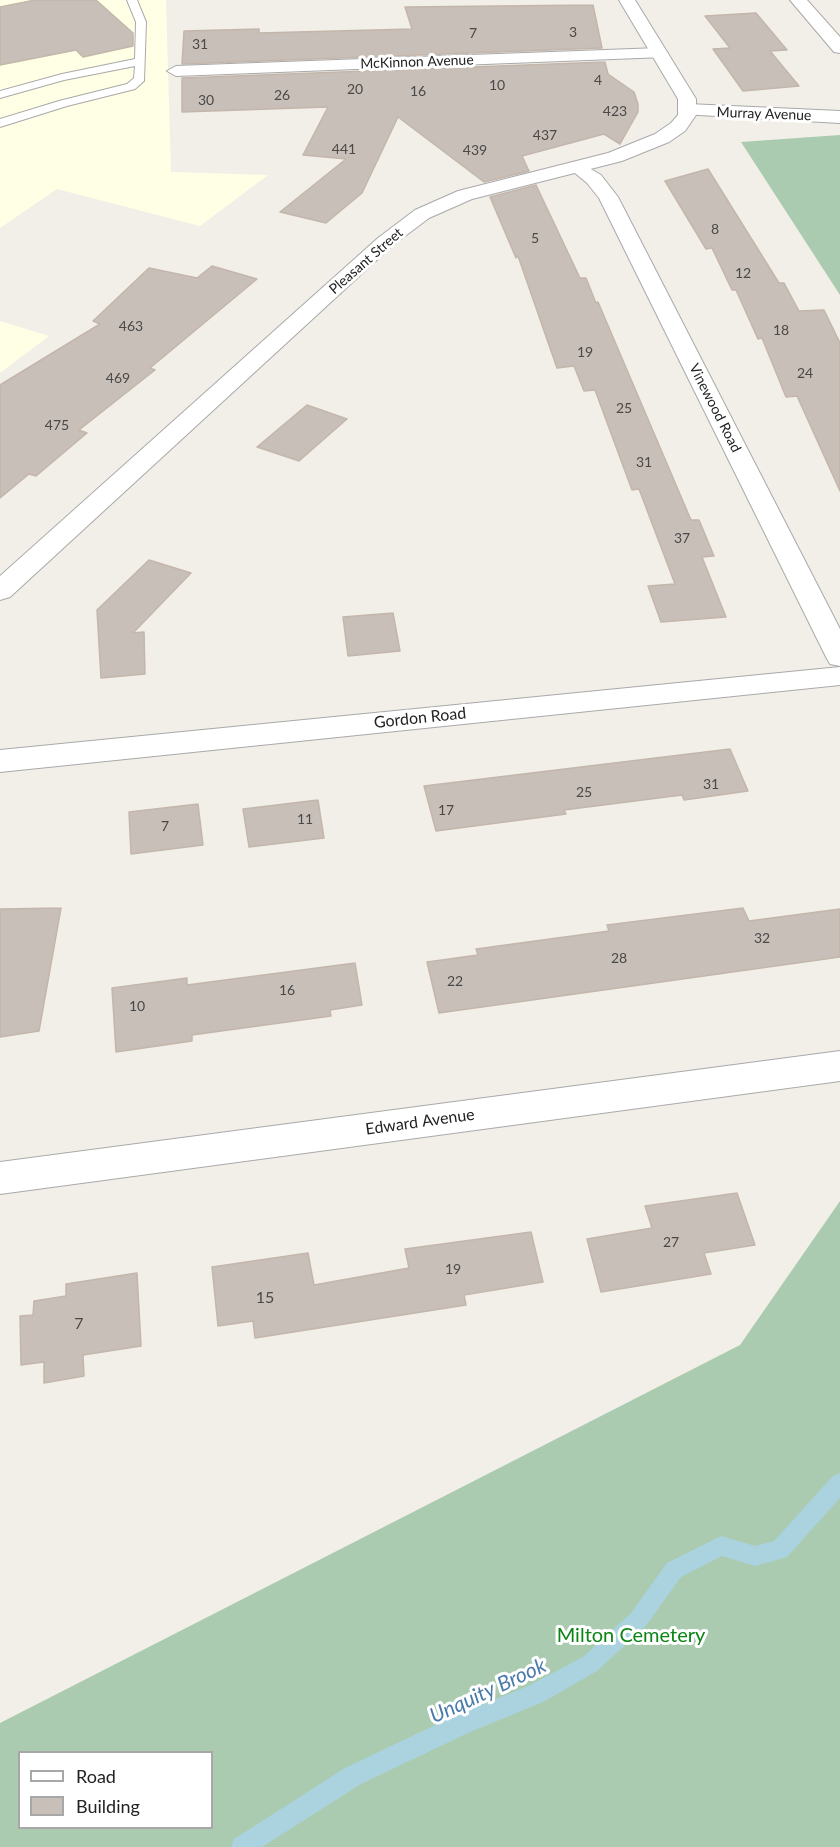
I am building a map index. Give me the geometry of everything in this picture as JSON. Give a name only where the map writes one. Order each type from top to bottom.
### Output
[{"type":"street","points":[[627,0],[684,93],[688,110]]},
{"type":"street","points":[[798,0],[840,48]]},
{"type":"street","name":"McKinnon Avenue","points":[[176,71],[659,53]]},
{"type":"street","name":"Murray Avenue","points":[[688,110],[840,117]]},
{"type":"street","name":"Pleasant Street","points":[[0,591],[409,224],[436,207],[465,195],[579,168],[615,157],[662,138],[678,127],[688,110]]},
{"type":"street","name":"Vinewood Road","points":[[579,168],[594,179],[608,197],[840,657]]},
{"type":"street","name":"Gordon Road","points":[[0,760],[840,676]]},
{"type":"street","name":"Edward Avenue","points":[[0,1178],[840,1066]]},
{"type":"lane","points":[[0,123],[63,103],[130,87],[140,79],[141,22],[132,0]]},
{"type":"lane","points":[[0,94],[62,77],[141,61]]},
{"type":"shaded area","points":[[0,0],[166,0],[171,172],[268,175],[200,226],[57,189],[0,228]]},
{"type":"shaded area","points":[[0,321],[49,336],[0,373]]},
{"type":"green space","points":[[840,135],[840,295],[741,142]]},
{"type":"green space","name":"Milton Cemetery","points":[[840,1201],[840,1847],[0,1847],[0,1723],[740,1345]]},
{"type":"building","points":[[35,0],[96,0],[133,33],[133,46],[83,57],[76,50],[0,65],[0,7]]},
{"type":"building","points":[[593,5],[602,48],[182,64],[184,31],[259,29],[259,33],[412,29],[405,7]]},
{"type":"building","points":[[756,13],[787,50],[770,51],[799,86],[743,91],[713,49],[730,48],[705,16]]},
{"type":"building","points":[[605,62],[608,74],[634,92],[638,104],[638,112],[620,144],[604,134],[522,156],[529,171],[484,182],[398,117],[362,193],[326,223],[280,212],[346,159],[303,155],[328,107],[182,112],[182,78]]},
{"type":"building","points":[[708,169],[779,283],[784,283],[799,311],[824,310],[840,343],[840,491],[797,396],[786,397],[762,338],[758,339],[736,290],[732,290],[712,248],[706,249],[665,181]]},
{"type":"building","points":[[536,185],[580,278],[586,278],[596,303],[598,302],[691,520],[699,520],[714,556],[702,557],[726,617],[661,622],[648,586],[675,584],[639,489],[632,490],[595,390],[584,391],[574,366],[557,368],[518,256],[516,258],[490,197]]},
{"type":"building","points":[[212,266],[257,279],[150,368],[155,370],[79,430],[87,433],[36,476],[29,474],[0,498],[0,385],[100,324],[93,321],[149,268],[197,278]]},
{"type":"building","points":[[307,405],[347,419],[299,461],[257,447]]},
{"type":"building","points":[[149,560],[191,573],[133,633],[144,632],[145,674],[101,678],[97,610]]},
{"type":"building","points":[[393,613],[400,651],[348,656],[343,617]]},
{"type":"building","points":[[730,749],[748,791],[684,800],[682,795],[564,810],[566,814],[436,831],[424,786]]},
{"type":"building","points":[[318,800],[324,838],[249,847],[243,809]]},
{"type":"building","points":[[198,804],[203,845],[131,854],[129,812]]},
{"type":"building","points":[[61,908],[39,1031],[0,1037],[0,909]]},
{"type":"building","points":[[743,908],[749,921],[840,909],[840,957],[439,1013],[427,962],[478,955],[476,949],[609,931],[607,925]]},
{"type":"building","points":[[355,963],[362,1005],[330,1010],[331,1016],[192,1035],[192,1041],[116,1052],[112,988],[187,978],[187,985]]},
{"type":"building","points":[[737,1193],[755,1245],[704,1253],[711,1274],[601,1292],[587,1239],[652,1228],[645,1206]]},
{"type":"building","points":[[531,1232],[543,1282],[464,1295],[466,1305],[255,1338],[253,1321],[218,1326],[212,1267],[308,1253],[314,1285],[409,1268],[405,1249]]},
{"type":"building","points":[[137,1273],[141,1346],[83,1355],[84,1376],[44,1383],[44,1362],[21,1365],[20,1316],[33,1315],[34,1301],[66,1296],[66,1284]]},
{"type":"waterway","name":"Unquity Brook","points":[[242,1847],[353,1776],[460,1725],[535,1694],[590,1664],[638,1620],[674,1570],[721,1546],[755,1556],[780,1550],[840,1483]]}]
